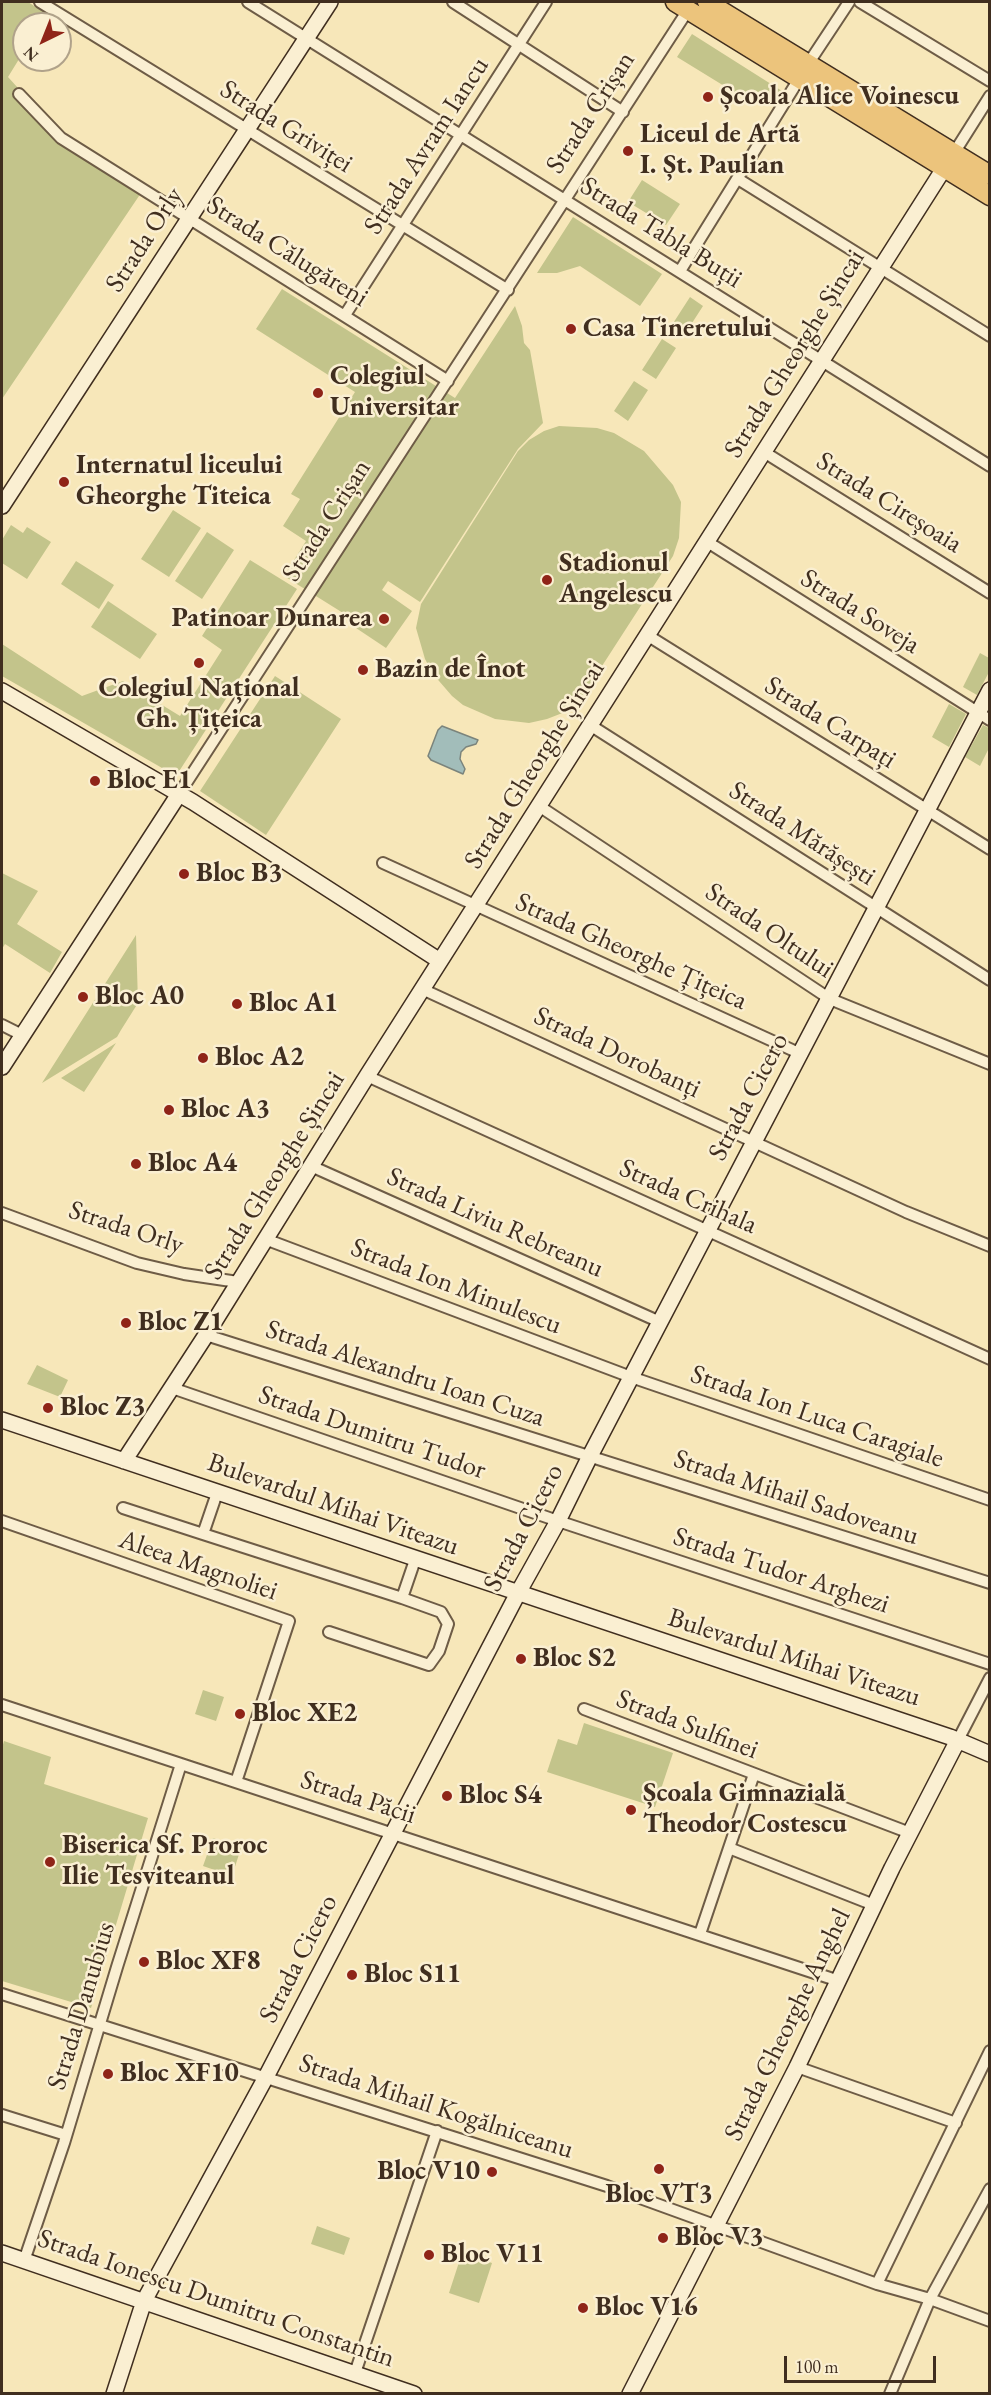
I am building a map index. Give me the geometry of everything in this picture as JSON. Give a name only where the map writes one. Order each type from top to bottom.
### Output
[{"type":"main road","points":[[707,2],[804,72]]},
{"type":"main road","points":[[685,4],[804,72],[949,161],[990,196]]},
{"type":"main road","points":[[949,161],[990,175]]},
{"type":"street","name":"Strada Griviței","points":[[40,2],[508,290]]},
{"type":"street","name":"Strada Tabla Buții","points":[[248,2],[990,466]]},
{"type":"street","name":"Strada Orly","points":[[2,506],[330,2]]},
{"type":"street","points":[[453,2],[623,112]]},
{"type":"street","name":"Strada Avram Iancu","points":[[345,315],[546,2]]},
{"type":"street","points":[[680,272],[849,2]]},
{"type":"street","points":[[860,2],[990,81]]},
{"type":"street","name":"Strada Crișan","points":[[2,1067],[623,112],[685,4]]},
{"type":"street","name":"Strada Călugăreni","points":[[19,94],[61,138],[448,381]]},
{"type":"street","name":"Strada Gheorghe Șincai","points":[[124,1461],[990,96]]},
{"type":"street","points":[[738,178],[990,336]]},
{"type":"street","name":"Strada Cireșoaia","points":[[764,452],[990,593]]},
{"type":"street","name":"Strada Soveja","points":[[706,541],[984,717]]},
{"type":"street","name":"Strada Carpați","points":[[647,636],[990,849]]},
{"type":"street","name":"Strada Cicero","points":[[114,2394],[144,2301],[266,2077],[518,1593],[558,1521],[927,809],[984,717],[990,690]]},
{"type":"street","points":[[2,692],[179,794],[440,961]]},
{"type":"street","name":"Strada Mărășești","points":[[590,725],[990,980]]},
{"type":"street","name":"Strada Oltului","points":[[539,806],[830,999],[990,1064]]},
{"type":"street","name":"Strada Gheorghe Țițeica","points":[[383,863],[801,1054]]},
{"type":"street","name":"Strada Dorobanți","points":[[422,989],[906,1212],[990,1246]]},
{"type":"street","points":[[2,1025],[22,1035]]},
{"type":"street","name":"Strada Crihala","points":[[367,1076],[990,1359]]},
{"type":"street","name":"Strada Liviu Rebreanu","points":[[311,1166],[660,1322]]},
{"type":"street","name":"Strada Orly","points":[[2,1213],[151,1267],[238,1282]]},
{"type":"street","name":"Strada Ion Minulescu","points":[[265,1239],[631,1377]]},
{"type":"street","name":"Strada Alexandru Ioan Cuza","points":[[206,1335],[590,1456]]},
{"type":"street","name":"Strada Ion Luca Caragiale","points":[[631,1377],[990,1500]]},
{"type":"street","name":"Strada Dumitru Tudor","points":[[172,1388],[558,1521]]},
{"type":"street","name":"Bulevardul Mihai Viteazu","points":[[2,1420],[958,1740],[990,1754]]},
{"type":"street","name":"Strada Mihail Sadoveanu","points":[[590,1456],[990,1583]]},
{"type":"street","points":[[203,1534],[217,1492]]},
{"type":"street","points":[[123,1508],[402,1598],[441,1612],[448,1624],[439,1651],[429,1665],[328,1632]]},
{"type":"street","name":"Aleea Magnoliei","points":[[2,1521],[289,1622],[236,1782]]},
{"type":"street","name":"Strada Tudor Arghezi","points":[[558,1521],[990,1664]]},
{"type":"street","points":[[402,1598],[415,1560]]},
{"type":"street","name":"Strada Gheorghe Anghel","points":[[630,2394],[797,2067],[874,1905],[990,1678]]},
{"type":"street","name":"Strada Păcii","points":[[2,1705],[839,1981]]},
{"type":"street","name":"Strada Sulfinei","points":[[584,1709],[910,1833]]},
{"type":"street","name":"Strada Danubius","points":[[24,2261],[66,2135],[181,1764]]},
{"type":"street","points":[[700,1934],[754,1774]]},
{"type":"street","points":[[729,1848],[874,1905]]},
{"type":"street","name":"Strada Mihail Kogălniceanu","points":[[2,1994],[607,2186],[877,2284],[930,2299],[990,2321]]},
{"type":"street","points":[[877,2284],[990,2051]]},
{"type":"street","points":[[797,2067],[956,2123]]},
{"type":"street","points":[[2,2115],[66,2135]]},
{"type":"street","points":[[355,2373],[437,2131]]},
{"type":"street","points":[[890,2394],[930,2299],[990,2188]]},
{"type":"street","name":"Strada Ionescu Dumitru Constantin","points":[[2,2253],[414,2394]]},
{"type":"green space","points":[[2,2],[28,2],[44,12],[12,12],[12,70],[8,77],[18,88],[13,94],[59,141],[141,193],[2,399]]},
{"type":"green space","points":[[692,34],[782,91],[775,103],[754,90],[747,100],[677,57]]},
{"type":"green space","points":[[642,180],[680,204],[666,225],[628,202]]},
{"type":"green space","points":[[573,217],[662,274],[640,306],[580,266],[557,273],[537,273]]},
{"type":"green space","points":[[282,289],[455,398],[515,306],[522,326],[524,343],[530,350],[543,423],[518,449],[420,602],[388,581],[382,590],[412,611],[386,648],[356,628],[359,623],[284,576],[306,541],[283,526],[300,499],[291,494],[355,392],[256,329]]},
{"type":"green space","points":[[690,297],[703,306],[683,337],[670,328]]},
{"type":"green space","points":[[662,339],[676,348],[656,379],[642,370]]},
{"type":"green space","points":[[634,381],[648,390],[628,421],[614,411]]},
{"type":"green space","name":"Stadionul Angelescu","points":[[559,426],[597,428],[614,433],[644,451],[673,485],[681,502],[679,538],[673,556],[582,697],[565,712],[547,719],[529,723],[495,719],[463,705],[433,674],[425,659],[416,628],[421,604],[518,451],[529,440],[544,431]]},
{"type":"green space","points":[[173,510],[201,528],[169,577],[141,559]]},
{"type":"green space","points":[[11,525],[23,533],[27,527],[51,542],[27,579],[2,563],[2,540]]},
{"type":"green space","points":[[207,532],[234,550],[202,599],[175,581]]},
{"type":"green space","points":[[250,560],[297,589],[176,776],[2,676],[2,644],[82,696],[123,681],[180,716],[222,650],[202,636]]},
{"type":"green space","points":[[76,561],[114,585],[99,609],[61,584]]},
{"type":"green space","points":[[108,601],[157,634],[140,659],[91,627]]},
{"type":"green space","points":[[980,653],[989,658],[989,672],[977,695],[963,687]]},
{"type":"green space","points":[[275,676],[341,719],[266,835],[200,791]]},
{"type":"green space","points":[[949,704],[966,714],[949,747],[932,737]]},
{"type":"green space","points":[[983,725],[989,728],[989,748],[980,766],[965,757]]},
{"type":"green space","points":[[2,873],[38,891],[17,924],[62,952],[50,973],[5,944],[2,949]]},
{"type":"green space","points":[[136,935],[138,1003],[117,1037],[42,1083]]},
{"type":"green space","points":[[116,1043],[84,1092],[61,1078]]},
{"type":"green space","points":[[37,1365],[68,1380],[60,1397],[27,1384]]},
{"type":"green space","points":[[203,1690],[224,1697],[216,1721],[195,1714]]},
{"type":"green space","points":[[584,1723],[673,1753],[655,1807],[547,1772],[558,1739],[577,1745]]},
{"type":"green space","points":[[4,1741],[51,1757],[44,1784],[148,1818],[91,2008],[2,1981],[2,1748]]},
{"type":"green space","points":[[213,1838],[241,1848],[232,1876],[203,1866]]},
{"type":"green space","points":[[317,2226],[350,2238],[344,2255],[311,2244]]},
{"type":"green space","points":[[462,2253],[492,2263],[479,2303],[449,2293]]},
{"type":"water","points":[[442,726],[478,740],[476,744],[466,747],[461,752],[460,759],[465,769],[463,774],[431,760],[428,756],[438,730]]},
{"type":"place","name":"Școala Alice Voinescu","points":[[708,97]]},
{"type":"place","name":"Liceul de Artă I. Șt. Paulian","points":[[628,151]]},
{"type":"place","name":"Casa Tineretului","points":[[571,329]]},
{"type":"place","name":"Colegiul Universitar","points":[[318,393]]},
{"type":"place","name":"Internatul liceului Gheorghe Titeica","points":[[64,482]]},
{"type":"place","name":"Stadionul Angelescu","points":[[547,580]]},
{"type":"place","name":"Patinoar Dunarea","points":[[384,619]]},
{"type":"place","name":"Colegiul Național Gh. Țițeica","points":[[199,663]]},
{"type":"place","name":"Bazin de Înot","points":[[363,670]]},
{"type":"place","name":"Bloc E1","points":[[95,781]]},
{"type":"place","name":"Bloc B3","points":[[184,874]]},
{"type":"place","name":"Bloc A0","points":[[83,997]]},
{"type":"place","name":"Bloc A1","points":[[237,1004]]},
{"type":"place","name":"Bloc A2","points":[[203,1058]]},
{"type":"place","name":"Bloc A3","points":[[169,1110]]},
{"type":"place","name":"Bloc A4","points":[[136,1164]]},
{"type":"place","name":"Bloc Z1","points":[[126,1323]]},
{"type":"place","name":"Bloc Z3","points":[[48,1408]]},
{"type":"place","name":"Bloc S2","points":[[521,1659]]},
{"type":"place","name":"Bloc XE2","points":[[240,1714]]},
{"type":"place","name":"Bloc S4","points":[[447,1796]]},
{"type":"place","name":"Școala Gimnazială Theodor Costescu","points":[[631,1810]]},
{"type":"place","name":"Biserica Sf. Proroc Ilie Tesviteanul","points":[[50,1862]]},
{"type":"place","name":"Bloc XF8","points":[[144,1962]]},
{"type":"place","name":"Bloc S11","points":[[352,1975]]},
{"type":"place","name":"Bloc XF10","points":[[108,2074]]},
{"type":"place","name":"Bloc VT3","points":[[659,2169]]},
{"type":"place","name":"Bloc V10","points":[[492,2172]]},
{"type":"place","name":"Bloc V3","points":[[663,2238]]},
{"type":"place","name":"Bloc V11","points":[[429,2255]]},
{"type":"place","name":"Bloc V16","points":[[583,2308]]}]
